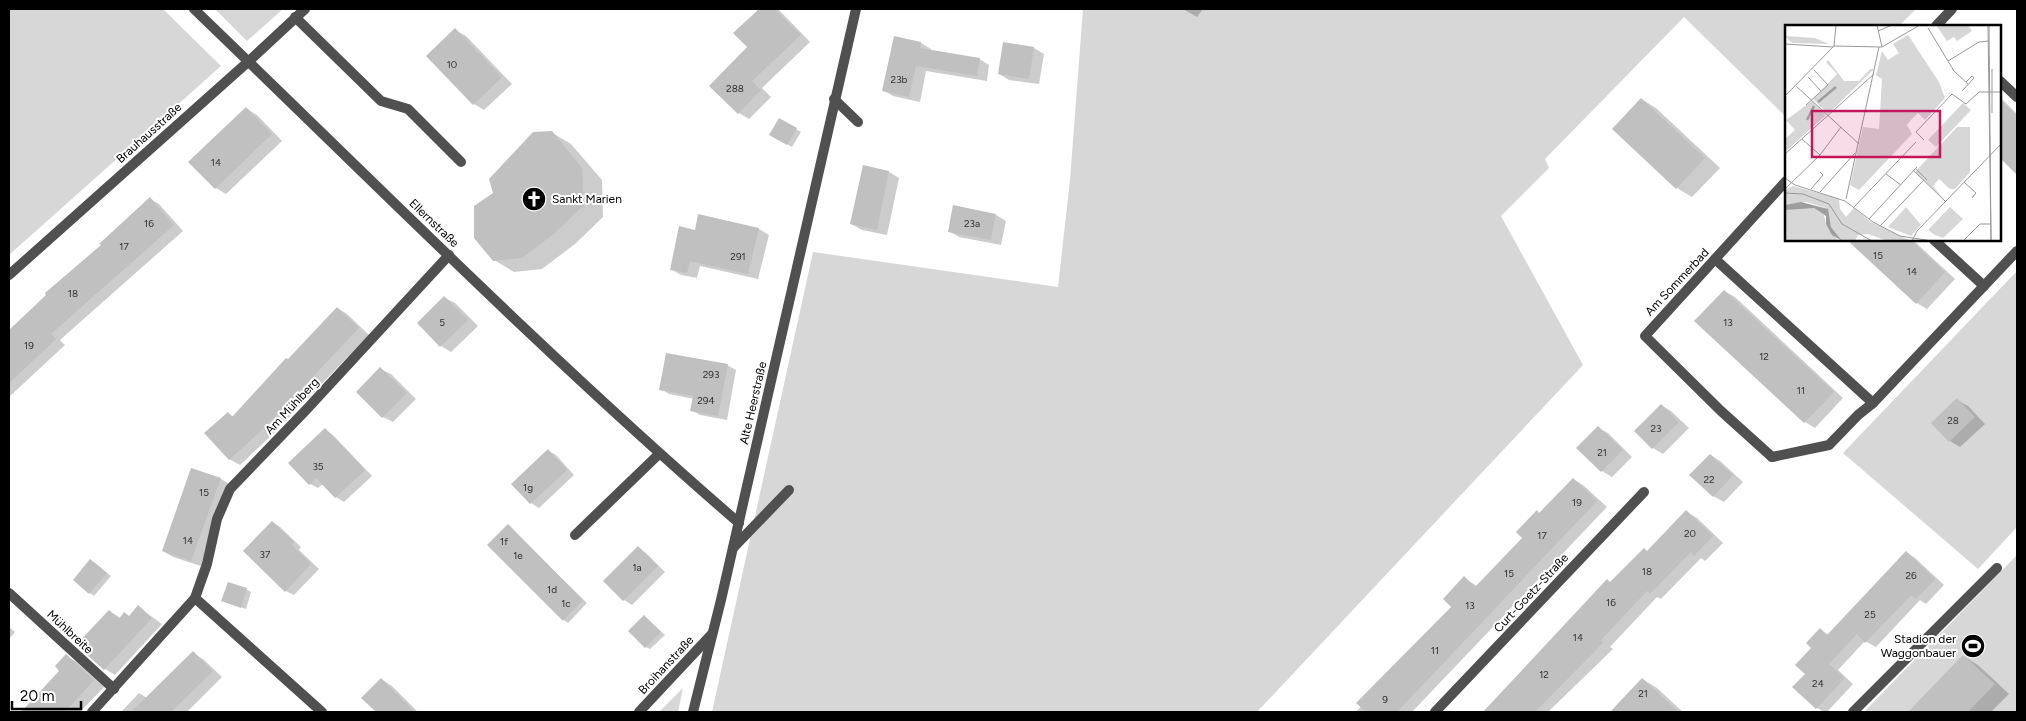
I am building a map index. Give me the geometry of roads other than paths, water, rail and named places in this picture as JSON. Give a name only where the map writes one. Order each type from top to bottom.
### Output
[{"type":"street","name":"Ellernstraße","points":[[194,9],[659,454],[739,523]]},
{"type":"street","name":"Brauhausstraße","points":[[9,275],[249,61],[304,9]]},
{"type":"street","name":"Alte Heerstraße","points":[[693,712],[739,523],[856,9]]},
{"type":"street","points":[[1939,25],[1952,9]]},
{"type":"street","points":[[295,17],[381,101],[408,109],[461,162]]},
{"type":"street","points":[[2001,82],[2017,97]]},
{"type":"street","points":[[834,99],[858,122]]},
{"type":"street","name":"Am Sommerbad","points":[[1785,182],[1645,336],[1721,412],[1772,458],[1829,445],[1858,414],[1873,403]]},
{"type":"street","points":[[1935,241],[1984,286]]},
{"type":"street","points":[[1715,259],[1873,403],[2017,250]]},
{"type":"street","name":"Am Mühlberg","points":[[92,712],[195,598],[207,564],[217,519],[230,489],[306,410],[449,255]]},
{"type":"street","points":[[576,535],[659,454]]},
{"type":"street","points":[[733,548],[789,490]]},
{"type":"street","name":"Curt-Goetz-Straße","points":[[1435,712],[1644,492]]},
{"type":"street","points":[[1853,712],[1997,568]]},
{"type":"street","name":"Mühlbreite","points":[[9,593],[114,689]]},
{"type":"street","points":[[195,598],[322,712]]},
{"type":"street","name":"Broihanstraße","points":[[639,712],[712,634]]},
{"type":"place","name":"Sankt Marien","points":[[534,199]]},
{"type":"place","name":"Stadion der Waggonbauer","points":[[1973,646]]}]
